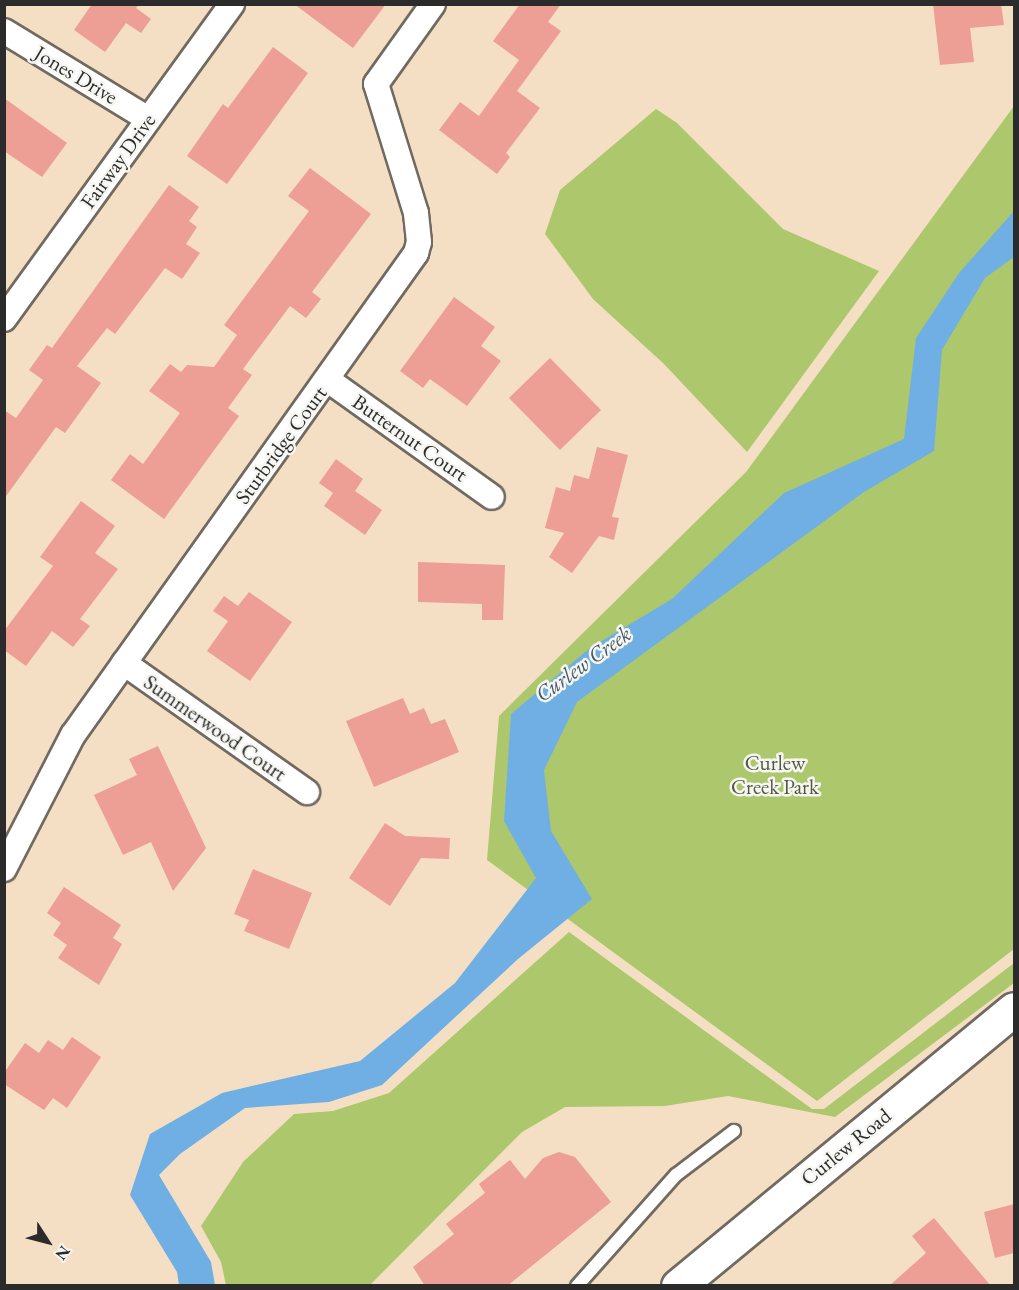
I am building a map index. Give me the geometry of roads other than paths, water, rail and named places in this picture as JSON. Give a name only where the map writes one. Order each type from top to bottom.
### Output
[{"type":"main road","name":"Curlew Road","points":[[678,1286],[1014,1009]]},
{"type":"street","name":"Fairway Drive","points":[[4,319],[232,4]]},
{"type":"street","name":"Sturbridge Court","points":[[4,869],[73,735],[328,380],[416,253],[419,242],[416,213],[376,84],[433,4]]},
{"type":"street","name":"Jones Drive","points":[[4,31],[148,119]]},
{"type":"street","name":"Butternut Court","points":[[328,380],[492,497]]},
{"type":"street","name":"Summerwood Court","points":[[124,663],[307,792]]},
{"type":"lane","points":[[577,1286],[676,1175],[734,1131]]},
{"type":"water","name":"Curlew Creek","points":[[1014,211],[1014,257],[985,278],[942,350],[934,451],[864,492],[577,702],[544,770],[551,831],[592,899],[518,959],[382,1085],[329,1102],[245,1108],[180,1154],[159,1175],[211,1262],[215,1285],[179,1285],[177,1272],[130,1195],[150,1134],[222,1093],[360,1061],[455,983],[536,878],[504,821],[511,714],[590,648],[672,599],[784,493],[904,439],[916,338],[959,273]]},
{"type":"park label","name":"Curlew Creek Park","points":[[775,775]]}]
